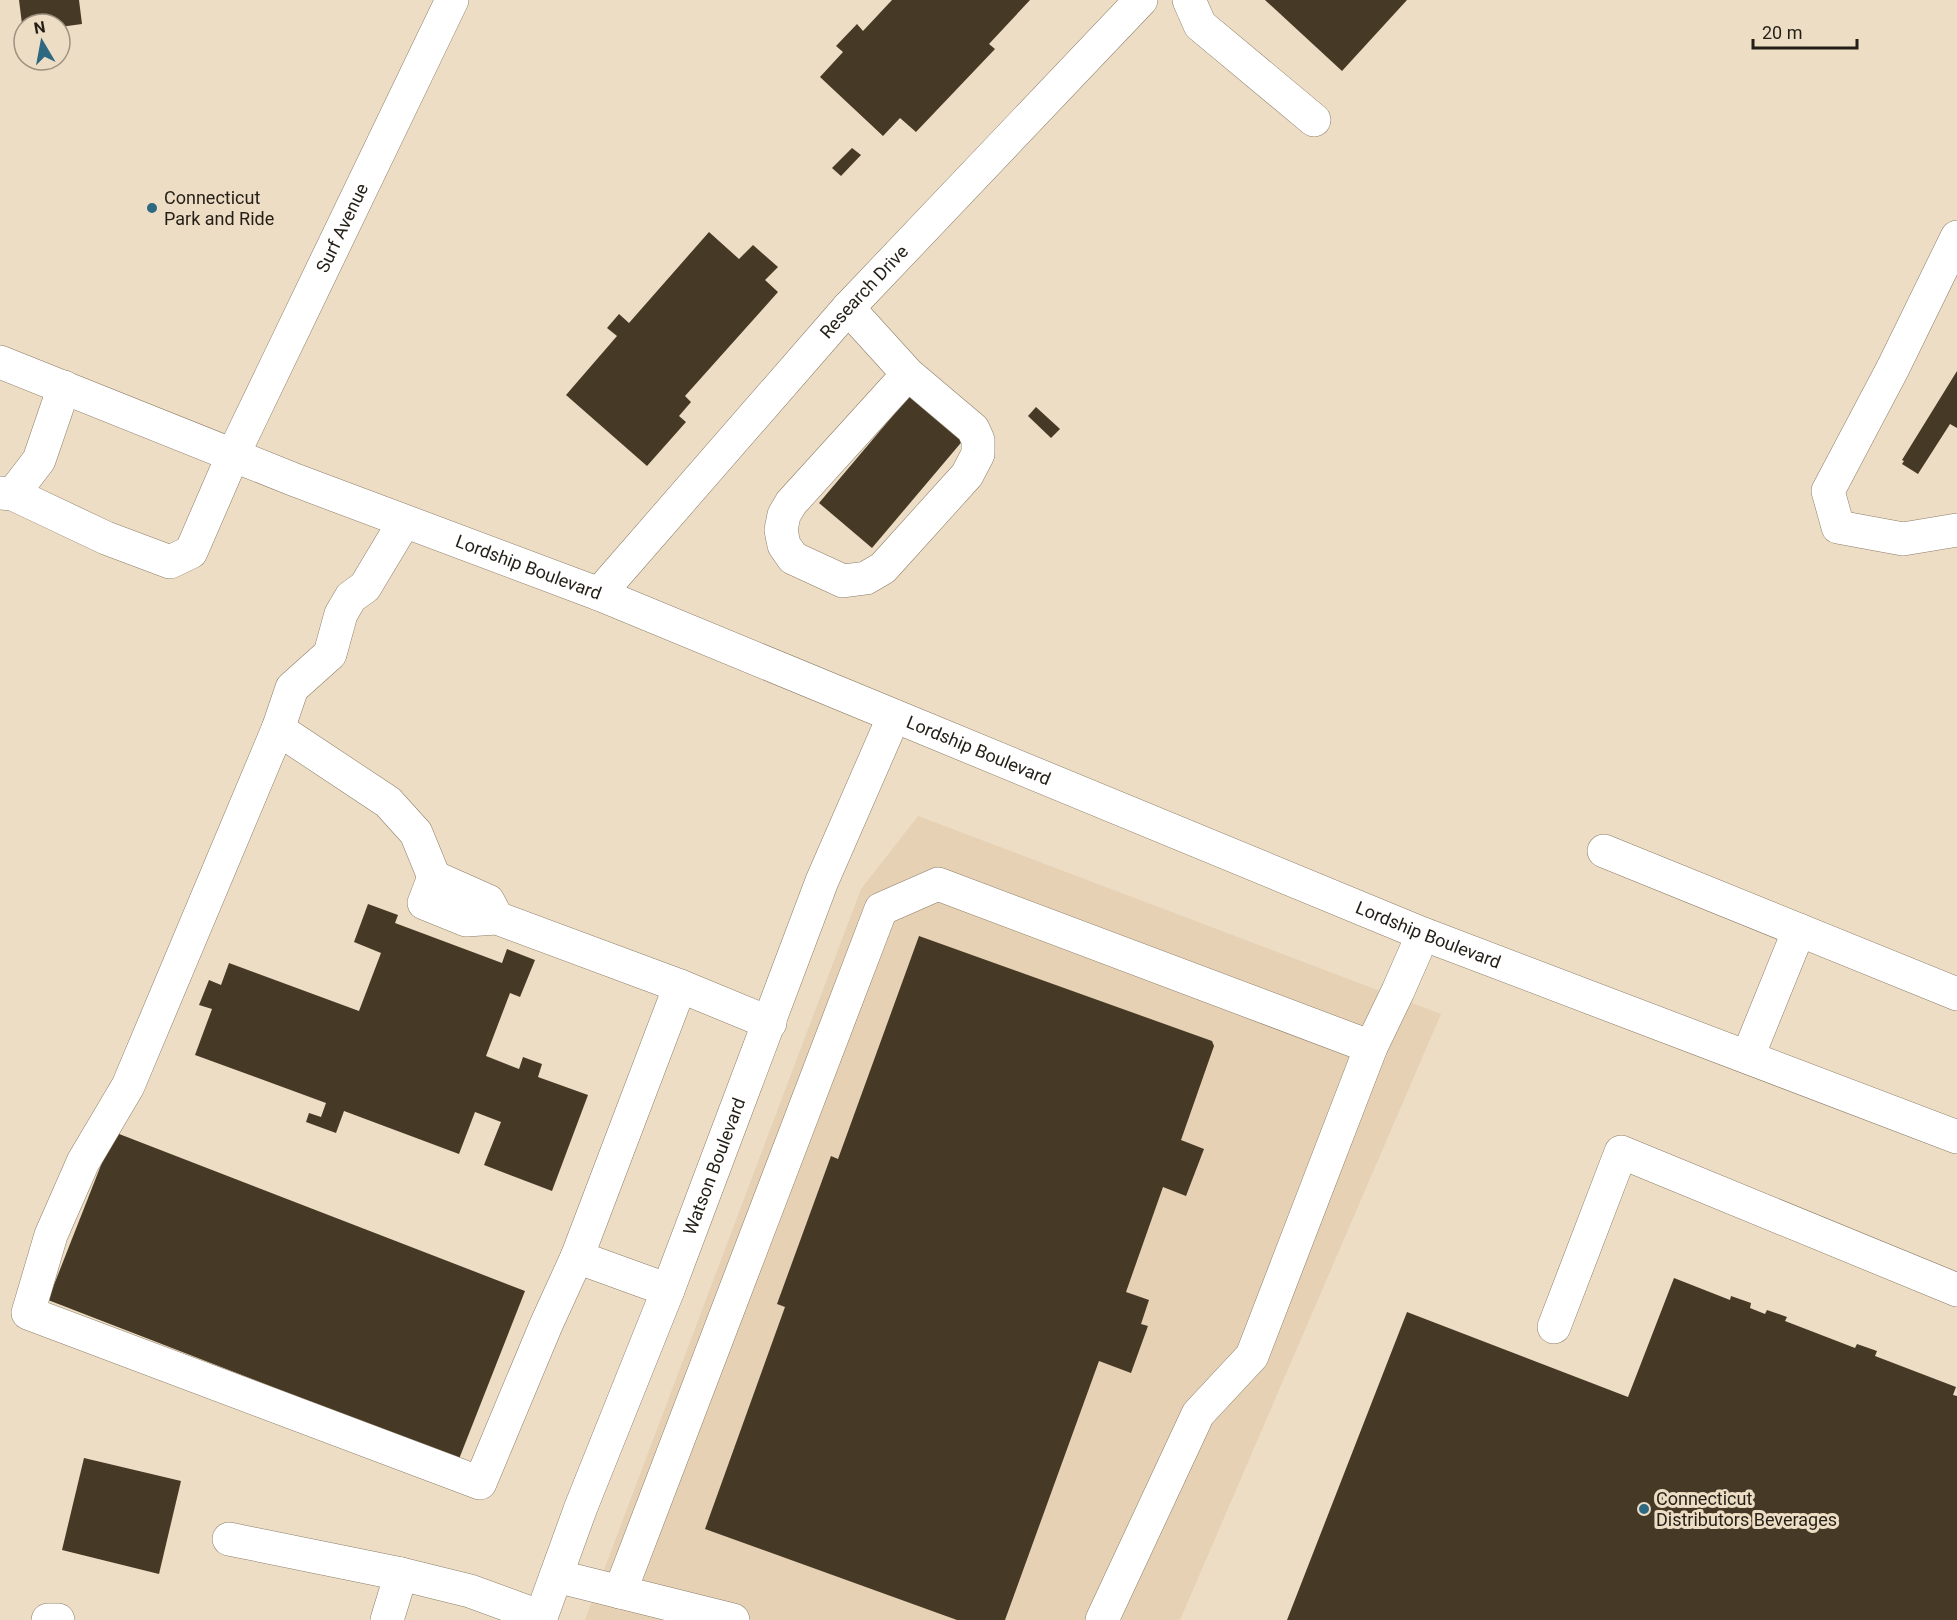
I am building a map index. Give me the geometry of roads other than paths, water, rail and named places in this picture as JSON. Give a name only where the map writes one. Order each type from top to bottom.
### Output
[{"type":"main road","name":"Surf Avenue","points":[[6,493],[106,538],[170,562],[191,552],[233,455],[453,0]]},
{"type":"main road","name":"Research Drive","points":[[599,594],[848,308],[1141,0]]},
{"type":"main road","points":[[1189,0],[1200,25],[1314,120]]},
{"type":"main road","points":[[1957,237],[1828,491],[1838,527],[1904,539],[1957,530]]},
{"type":"main road","points":[[848,308],[908,375],[972,429],[978,440],[978,454],[967,475],[883,568],[866,578],[843,581],[793,558],[784,545],[781,530],[784,515],[791,503],[908,375]]},
{"type":"main road","name":"Lordship Boulevard","points":[[0,362],[404,522],[599,594],[1423,934],[1957,1137]]},
{"type":"main road","points":[[6,493],[39,460],[64,387]]},
{"type":"main road","points":[[404,522],[365,587],[351,597],[341,614],[330,654],[292,688],[278,729],[128,1086],[83,1162],[51,1235],[28,1313],[480,1483],[577,1257],[680,986]]},
{"type":"main road","name":"Watson Boulevard","points":[[541,1619],[581,1507],[668,1290],[822,881],[894,716]]},
{"type":"main road","points":[[278,729],[388,802],[416,833],[434,877],[488,901],[497,918],[680,986],[770,1023]]},
{"type":"main road","points":[[1604,851],[1957,994]]},
{"type":"main road","points":[[620,1592],[880,909],[938,884],[1371,1047]]},
{"type":"main road","points":[[1748,1056],[1799,930]]},
{"type":"main road","points":[[1102,1620],[1198,1414],[1252,1356],[1371,1047],[1423,934]]},
{"type":"main road","points":[[1554,1327],[1621,1152],[1957,1290]]},
{"type":"main road","points":[[577,1257],[668,1290]]},
{"type":"main road","points":[[229,1539],[401,1574],[470,1591],[541,1619]]},
{"type":"main road","points":[[387,1620],[401,1574]]},
{"type":"main road","points":[[556,1576],[733,1620]]},
{"type":"main road","points":[[48,1620],[58,1620]]},
{"type":"place","name":"Connecticut Park and Ride","points":[[152,208]]},
{"type":"place","name":"Connecticut Distributors Beverages","points":[[1644,1509]]}]
